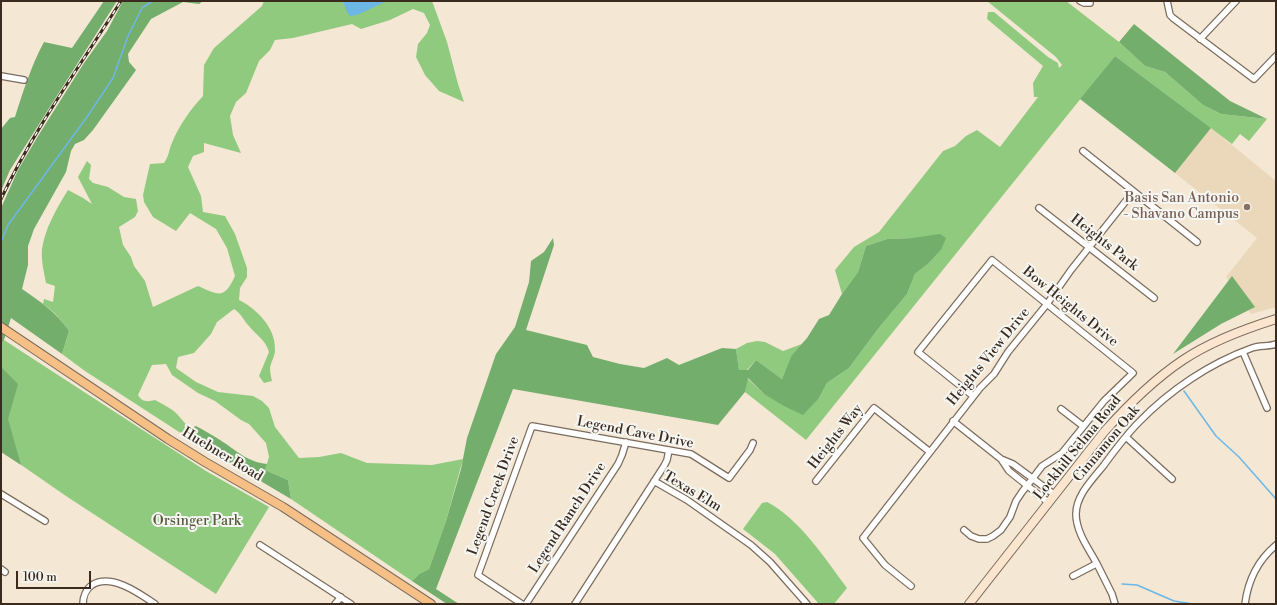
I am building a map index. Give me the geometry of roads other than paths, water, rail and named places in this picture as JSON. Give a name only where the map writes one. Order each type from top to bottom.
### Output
[{"type":"main road","name":"Lockhill Selma Road","points":[[969,604],[1104,432],[1128,405],[1155,381],[1184,360],[1214,343],[1249,328],[1276,319]]},
{"type":"main road","name":"Huebner Road","points":[[2,327],[168,439],[283,507],[431,604]]},
{"type":"street","points":[[1080,1],[1090,3]]},
{"type":"street","points":[[1167,1],[1170,15],[1173,18],[1254,79],[1276,56]]},
{"type":"street","points":[[1200,39],[1236,1]]},
{"type":"street","points":[[1,76],[24,80]]},
{"type":"street","points":[[1083,151],[1197,242]]},
{"type":"street","name":"Heights View Drive","points":[[911,586],[885,565],[863,538],[953,421],[994,374],[1008,352],[1047,304],[1089,247],[1134,192]]},
{"type":"street","name":"Heights Park","points":[[1039,208],[1154,298]]},
{"type":"street","name":"Bow Heights Drive","points":[[974,396],[918,352],[992,260],[1133,373],[1104,401],[1083,426]]},
{"type":"street","name":"Cinnamon Oak","points":[[1115,604],[1112,594],[1082,538],[1076,515],[1077,506],[1081,495],[1126,437],[1155,407],[1189,381],[1208,369],[1242,352],[1258,346],[1270,346],[1276,344]]},
{"type":"street","points":[[1242,352],[1267,408]]},
{"type":"street","name":"Heights Way","points":[[816,481],[874,408],[930,452]]},
{"type":"street","points":[[964,530],[971,536],[979,539],[986,539],[993,536],[1006,524],[1016,501],[1032,478],[1042,466],[1062,453],[1083,426],[1061,409]]},
{"type":"street","points":[[953,421],[1001,459],[1013,464],[1055,495]]},
{"type":"street","name":"Legend Cave Drive","points":[[532,426],[691,454],[729,478],[750,450],[753,443]]},
{"type":"street","name":"Legend Creek Drive","points":[[522,604],[478,575],[532,426]]},
{"type":"street","points":[[1126,437],[1172,479]]},
{"type":"street","name":"Legend Ranch Drive","points":[[526,604],[618,464],[626,442]]},
{"type":"street","points":[[654,481],[667,460],[669,450]]},
{"type":"street","points":[[1001,459],[1008,471],[1049,503]]},
{"type":"street","name":"Texas Elm","points":[[574,604],[654,481],[687,500],[751,545],[770,562],[807,604]]},
{"type":"street","points":[[1,494],[45,521]]},
{"type":"street","points":[[260,545],[351,604]]},
{"type":"street","points":[[1245,604],[1248,587],[1254,570],[1264,555],[1276,545]]},
{"type":"street","points":[[1073,576],[1096,564]]},
{"type":"street","points":[[83,604],[84,596],[90,586],[105,580],[118,583],[147,598],[155,604]]},
{"type":"street","points":[[335,604],[341,597]]},
{"type":"water","points":[[343,1],[387,1],[357,15],[350,16]]},
{"type":"waterway","points":[[1,242],[8,225],[87,117],[113,78],[128,36],[142,8],[153,1]]},
{"type":"waterway","points":[[1184,391],[1216,436],[1239,457],[1276,499]]},
{"type":"waterway","points":[[1122,584],[1137,585],[1174,601],[1193,604]]},
{"type":"railway","points":[[1,199],[28,148],[58,98],[121,1]]},
{"type":"place","name":"Basis San Antonio - Shavano Campus","points":[[1247,207]]},
{"type":"park label","name":"Orsinger Park","points":[[197,522]]}]
